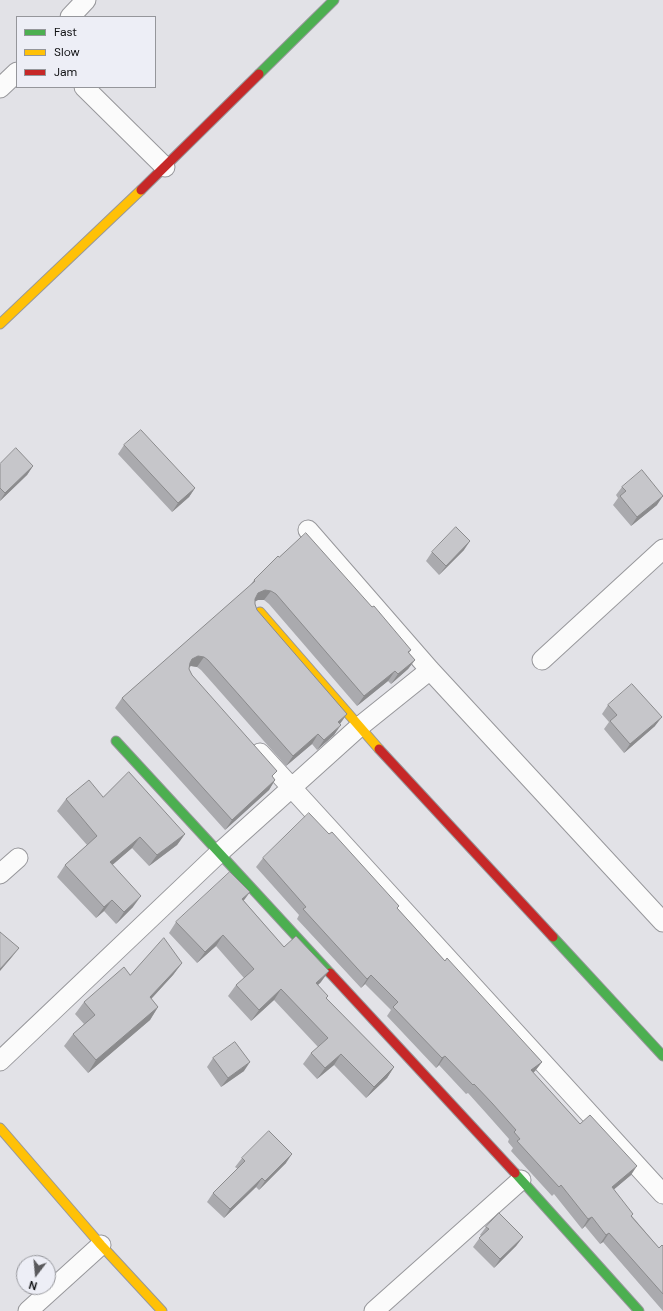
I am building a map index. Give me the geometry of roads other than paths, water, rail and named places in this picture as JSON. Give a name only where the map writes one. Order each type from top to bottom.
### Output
[{"type":"street","points":[[71,16],[86,0]]},
{"type":"street","points":[[0,324],[165,168],[334,0]]},
{"type":"street","points":[[0,88],[16,73]]},
{"type":"street","points":[[85,88],[165,168]]},
{"type":"street","points":[[308,530],[430,670],[663,922]]},
{"type":"street","points":[[542,660],[663,549]]},
{"type":"street","points":[[260,612],[359,727],[663,1056]]},
{"type":"street","points":[[0,1061],[219,853],[359,727],[430,670]]},
{"type":"street","points":[[116,741],[521,1180],[639,1311]]},
{"type":"street","points":[[250,741],[291,788],[663,1194]]},
{"type":"street","points":[[0,874],[18,858]]},
{"type":"street","points":[[0,1128],[100,1245],[162,1311]]},
{"type":"street","points":[[374,1311],[521,1180]]},
{"type":"street","points":[[28,1311],[100,1245]]}]
